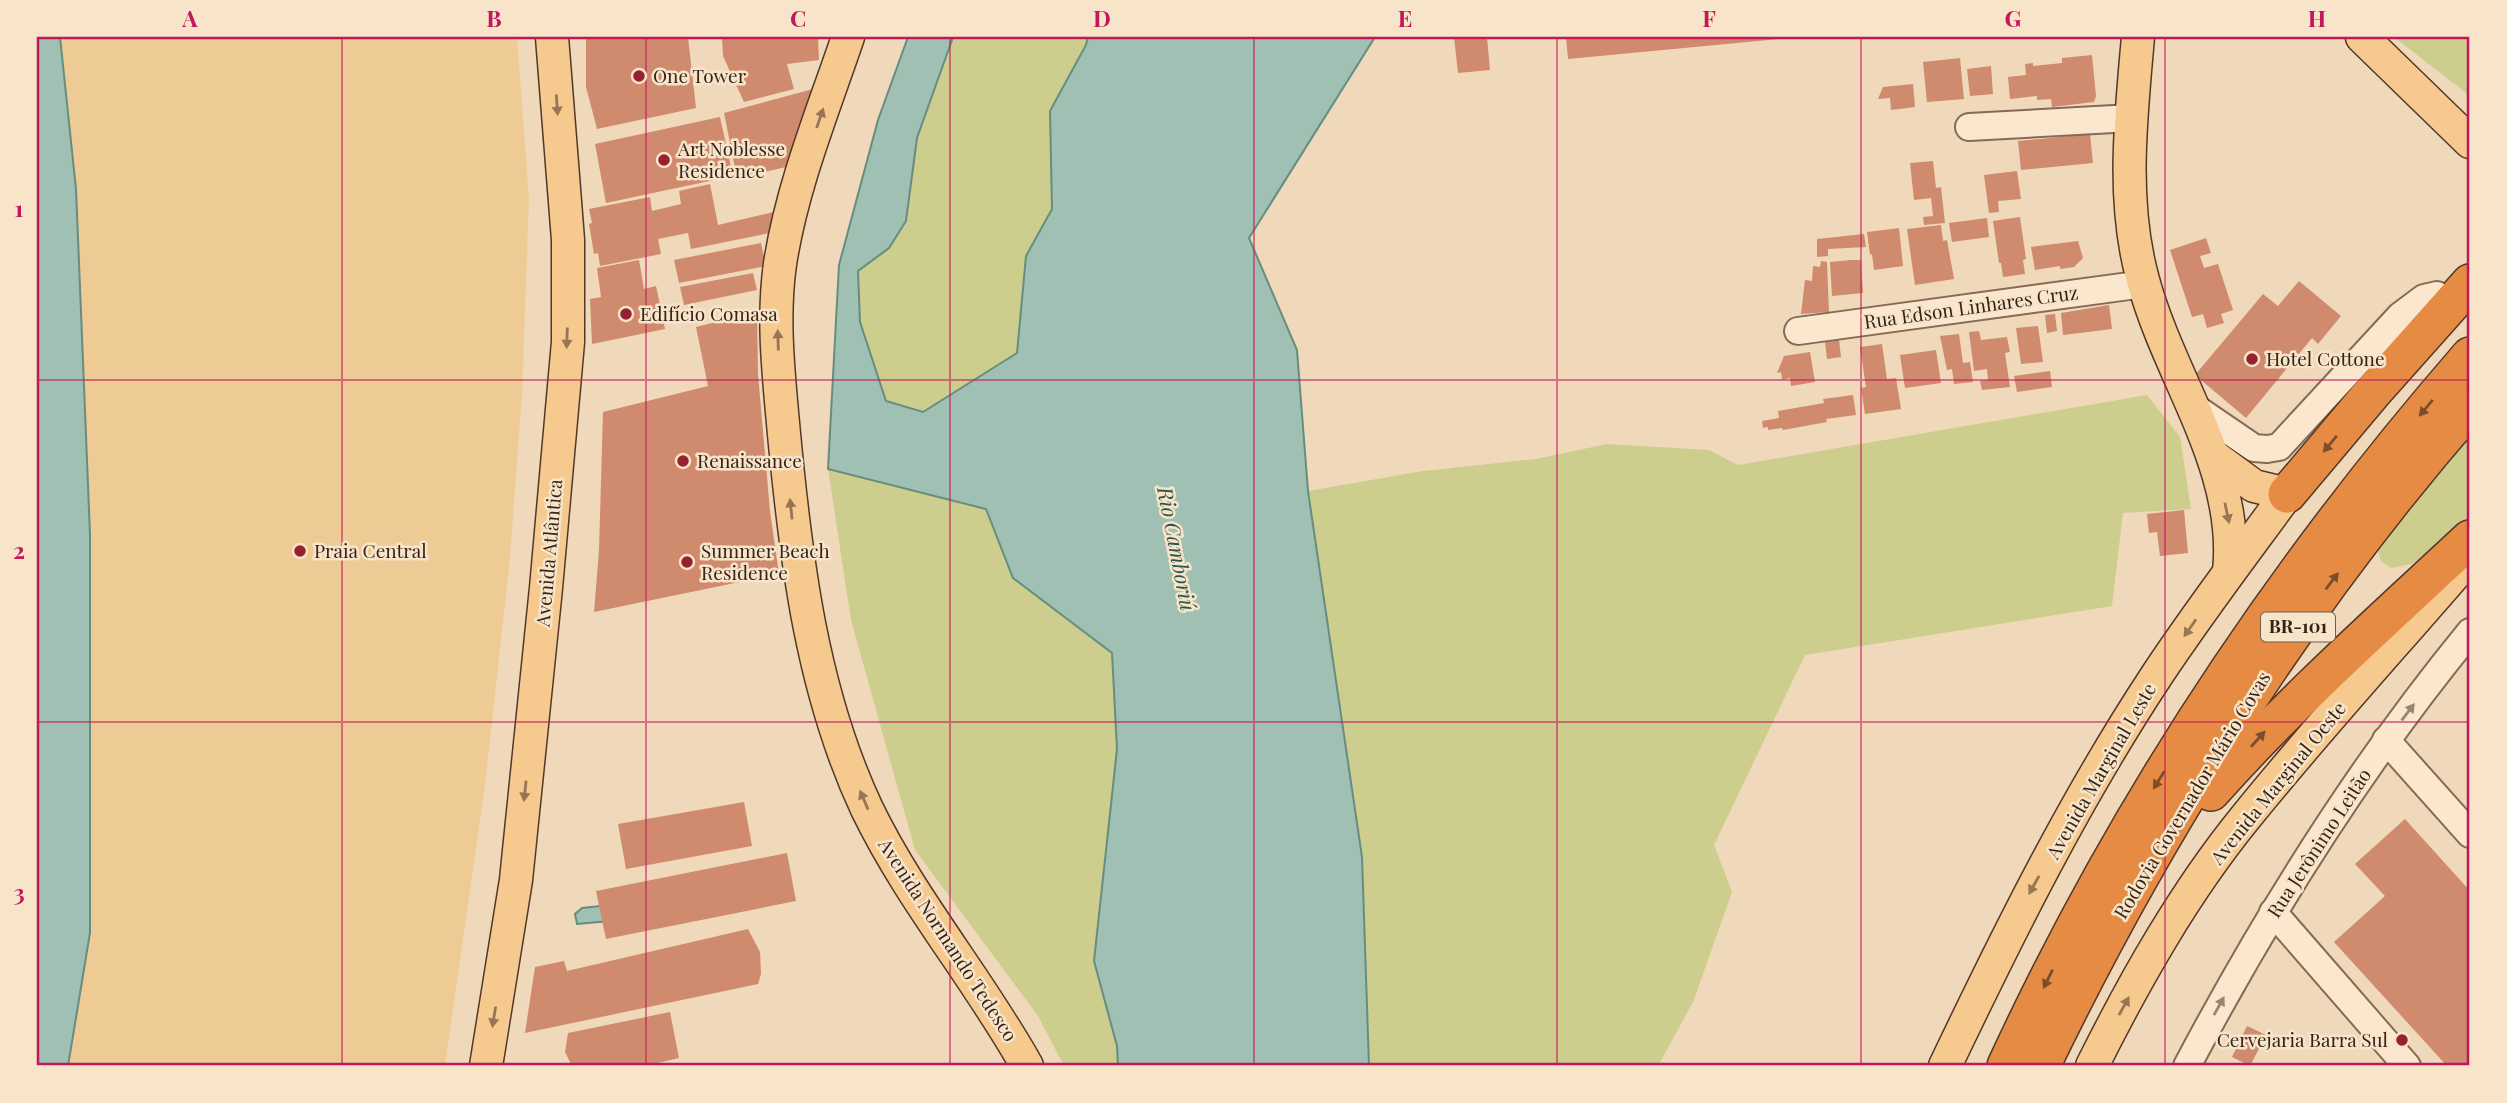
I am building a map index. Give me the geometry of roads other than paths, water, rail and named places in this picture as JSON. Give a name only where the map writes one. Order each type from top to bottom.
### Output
[{"type":"highway","points":[[2287,494],[2461,293]]},
{"type":"highway","name":"Rodovia Governador Mário Covas","points":[[2007,1066],[2056,963],[2103,874],[2148,797],[2228,672],[2273,606],[2364,484],[2470,356]]},
{"type":"highway","name":"Rodovia Governador Mário Covas","points":[[2041,1066],[2108,933],[2147,863],[2254,691],[2307,615],[2406,485],[2470,407]]},
{"type":"highway","points":[[2147,863],[2263,734],[2470,539]]},
{"type":"main road","name":"Avenida Atlântica","points":[[486,1066],[516,880],[568,342],[568,240],[552,37]]},
{"type":"main road","name":"Avenida Normando Tedesco","points":[[848,37],[790,209],[780,268],[778,369],[804,606],[841,743],[866,807],[906,879],[1027,1066]]},
{"type":"main road","points":[[2138,37],[2132,118],[2132,229],[2144,284],[2213,456],[2230,522],[2229,572]]},
{"type":"main road","points":[[2366,40],[2470,142]]},
{"type":"main road","points":[[2213,456],[2253,486],[2287,494]]},
{"type":"main road","name":"Avenida Marginal Leste","points":[[1945,1066],[2008,934],[2081,800],[2157,676],[2287,494]]},
{"type":"main road","name":"Avenida Marginal Oeste","points":[[2092,1066],[2155,951],[2197,884],[2244,819],[2470,556]]},
{"type":"street","points":[[1969,127],[2132,118]]},
{"type":"street","name":"Rua Edson Linhares Cruz","points":[[1798,331],[2144,284]]},
{"type":"street","points":[[2191,405],[2254,448],[2279,447],[2400,316],[2424,298],[2461,293]]},
{"type":"street","name":"Rua Jerônimo Leitão","points":[[2187,1066],[2273,912],[2386,740],[2470,632]]},
{"type":"street","points":[[2386,740],[2470,834]]},
{"type":"street","points":[[2273,912],[2407,1066]]},
{"type":"water","points":[[37,37],[60,37],[76,189],[90,534],[90,933],[68,1066],[37,1066]]},
{"type":"water","name":"Rio Camboriú","points":[[908,37],[953,37],[917,138],[906,221],[889,248],[858,271],[860,322],[886,401],[923,412],[1017,353],[1026,256],[1052,209],[1050,111],[1088,37],[1375,37],[1249,238],[1297,350],[1308,491],[1362,857],[1369,1066],[1118,1066],[1117,1046],[1094,961],[1117,749],[1112,653],[1013,578],[986,509],[828,469],[839,265],[878,120]]},
{"type":"water","points":[[609,905],[610,921],[577,924],[575,914],[582,908]]},
{"type":"place","name":"One Tower","points":[[639,76]]},
{"type":"place","name":"Art Noblesse Residence","points":[[664,160]]},
{"type":"place","name":"Edifício Comasa","points":[[626,314]]},
{"type":"place","name":"Hotel Cottone","points":[[2252,359]]},
{"type":"place","name":"Renaissance","points":[[683,461]]},
{"type":"place","name":"Praia Central","points":[[300,551]]},
{"type":"place","name":"Summer Beach Residence","points":[[687,562]]},
{"type":"place","name":"Cervejaria Barra Sul","points":[[2402,1040]]}]
